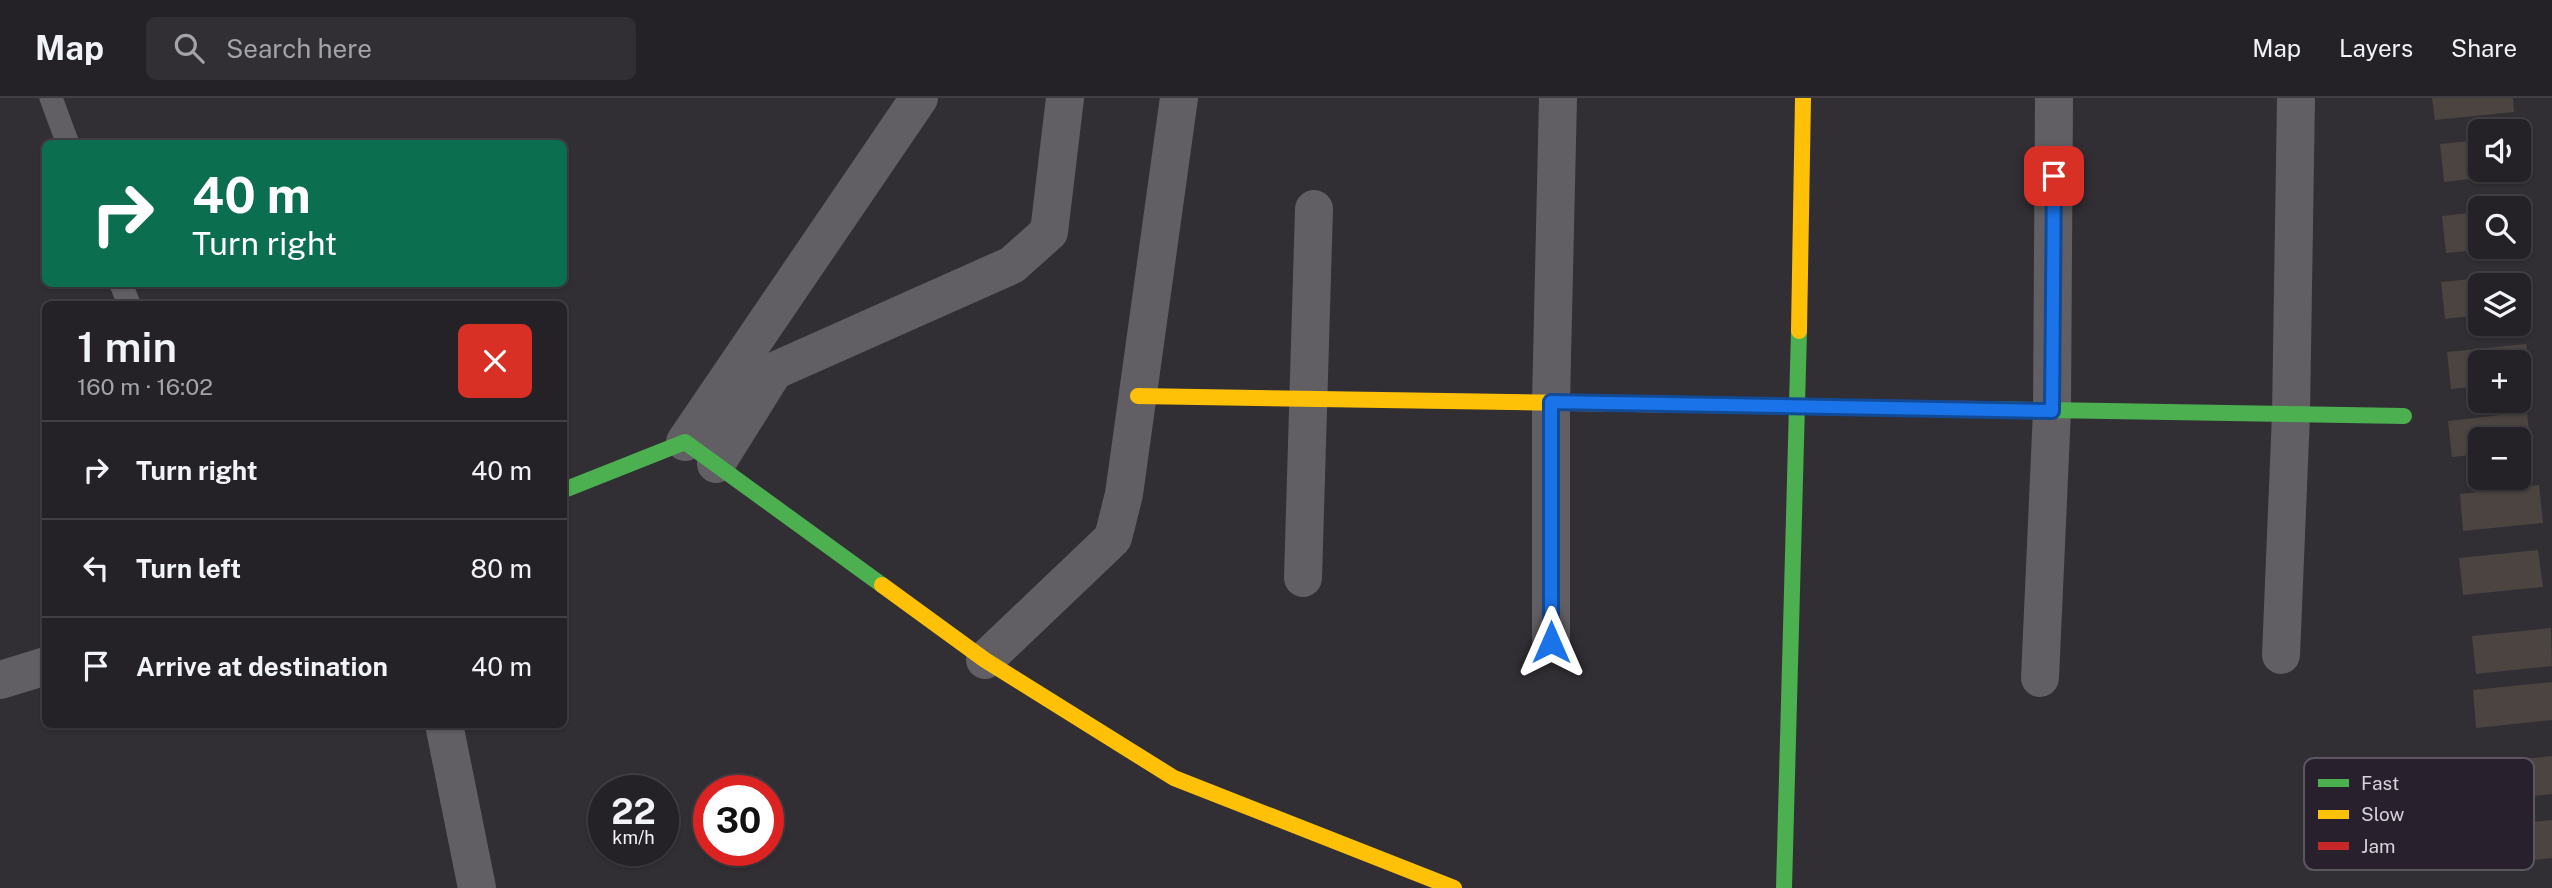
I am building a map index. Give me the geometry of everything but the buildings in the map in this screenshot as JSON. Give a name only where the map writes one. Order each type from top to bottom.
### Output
[{"type":"street","points":[[567,489],[685,442],[919,98]]},
{"type":"street","points":[[716,464],[774,371],[1012,265],[1049,232],[1065,98]]},
{"type":"street","points":[[985,660],[1113,538],[1124,494],[1179,98]]},
{"type":"street","points":[[1551,642],[1551,402],[1558,98]]},
{"type":"street","points":[[1784,888],[1798,407],[1802,98]]},
{"type":"street","points":[[2040,678],[2052,411],[2054,98]]},
{"type":"street","points":[[2281,655],[2291,414],[2296,98]]},
{"type":"street","points":[[1303,578],[1314,209]]},
{"type":"street","points":[[1138,396],[2404,416]]},
{"type":"street","points":[[685,442],[985,660],[1174,778],[1454,888]]},
{"type":"street","points":[[0,680],[42,667]]},
{"type":"street","points":[[445,728],[477,888]]},
{"type":"lane","points":[[51,98],[67,140]]},
{"type":"traffic: fast","points":[[1784,888],[1799,331]]},
{"type":"traffic: fast","points":[[1981,409],[2404,416]]},
{"type":"traffic: fast","points":[[567,489],[685,442],[882,585]]},
{"type":"traffic: slow","points":[[1799,331],[1803,98]]},
{"type":"traffic: slow","points":[[1138,396],[1695,405]]},
{"type":"traffic: slow","points":[[882,585],[985,660],[1174,778],[1454,888]]},
{"type":"traffic: jam","points":[[1695,405],[1981,409]]},
{"type":"route","points":[[1551,642],[1551,402],[2052,411],[2054,176]]}]
